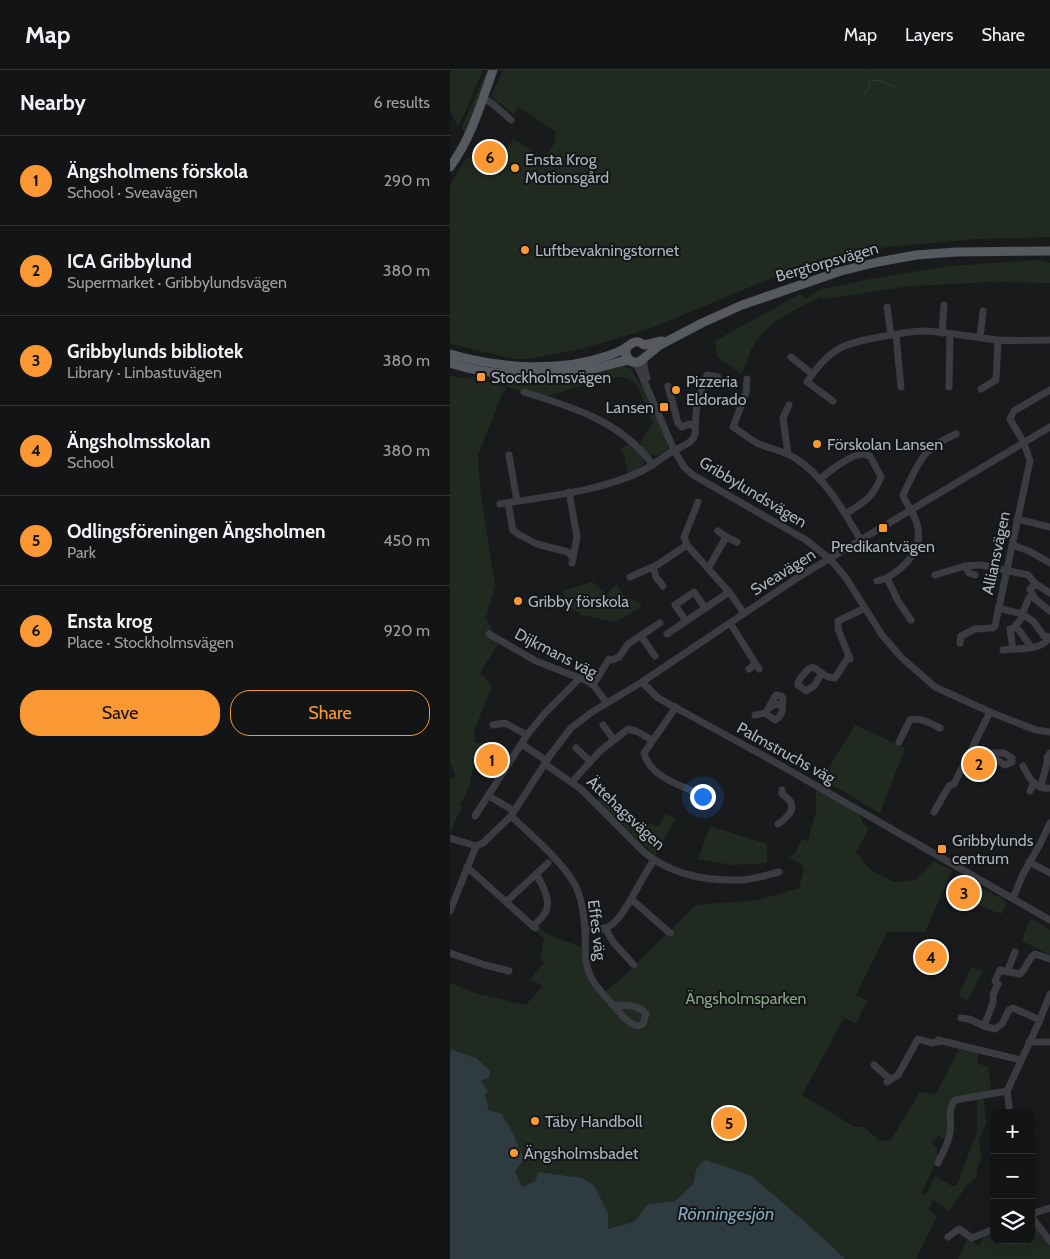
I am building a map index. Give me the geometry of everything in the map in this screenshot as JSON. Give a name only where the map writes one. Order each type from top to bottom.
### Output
[{"type":"main road","points":[[450,167],[461,153],[493,70]]},
{"type":"main road","name":"Bergtorpsvägen","points":[[450,364],[507,374],[550,375],[594,369],[631,361],[639,362],[675,336],[742,306],[841,270],[916,255],[956,252],[1050,250]]},
{"type":"main road","name":"Bergtorpsvägen","points":[[450,354],[490,363],[549,366],[596,359],[626,348],[634,342],[644,345],[675,336]]},
{"type":"main road","points":[[644,345],[645,357]]},
{"type":"main road","points":[[626,348],[626,356],[631,361]]},
{"type":"street","points":[[483,98],[511,120]]},
{"type":"street","points":[[944,306],[949,387]]},
{"type":"street","points":[[887,307],[894,335],[901,387]]},
{"type":"street","points":[[980,338],[983,311]]},
{"type":"street","points":[[833,402],[808,382],[812,374],[824,361],[842,347],[894,335],[926,331],[998,340],[1050,340]]},
{"type":"street","points":[[981,389],[996,380],[998,340]]},
{"type":"street","name":"Gribbylundsvägen","points":[[645,357],[644,367],[652,398]]},
{"type":"street","points":[[792,357],[812,374]]},
{"type":"street","name":"Gribbylundsvägen","points":[[631,361],[638,367],[674,450],[684,467],[806,540],[830,559],[846,578],[872,622],[882,635],[901,657],[935,687],[990,712],[1036,730],[1050,732]]},
{"type":"street","points":[[594,369],[626,364],[631,367],[652,398]]},
{"type":"street","points":[[500,504],[591,489],[623,479],[653,465],[674,450],[692,441],[696,432],[697,402],[707,375],[718,377],[717,384]]},
{"type":"street","points":[[747,379],[746,393],[733,427],[757,443],[788,454],[805,465],[820,480],[845,514],[860,539]]},
{"type":"street","points":[[668,386],[678,423],[682,427],[689,424],[695,427]]},
{"type":"street","name":"Alliansvägen","points":[[995,626],[1030,461],[1024,443],[1010,419],[1014,411],[1050,390]]},
{"type":"street","points":[[524,392],[575,408],[608,424],[631,440],[653,465]]},
{"type":"street","points":[[788,454],[783,418],[789,405]]},
{"type":"street","name":"Sveavägen","points":[[476,846],[483,843],[512,813],[571,728],[606,702],[642,682],[797,578],[1050,427]]},
{"type":"street","points":[[877,581],[887,578],[906,564],[915,552],[918,528],[912,510],[904,501],[903,495],[927,450],[939,441],[956,434]]},
{"type":"street","points":[[820,480],[827,473],[853,457],[862,454],[870,456],[881,477],[870,498],[845,514]]},
{"type":"street","points":[[509,455],[517,501]]},
{"type":"street","points":[[508,503],[513,530],[537,544],[568,552],[573,560],[577,543],[569,492]]},
{"type":"street","points":[[698,502],[684,537],[687,545],[709,567],[744,613]]},
{"type":"street","points":[[1018,519],[1050,527]]},
{"type":"street","points":[[718,530],[726,537],[737,542]]},
{"type":"street","points":[[709,567],[726,537]]},
{"type":"street","points":[[630,577],[653,567],[687,545]]},
{"type":"street","points":[[1012,545],[1050,562]]},
{"type":"street","points":[[935,575],[965,566],[981,565],[1028,575],[1032,577],[1036,584],[1048,592],[1045,599],[1028,598],[1021,619],[1012,628],[1013,649]]},
{"type":"street","points":[[965,566],[969,573],[975,575]]},
{"type":"street","points":[[653,567],[656,577],[663,586]]},
{"type":"street","points":[[887,578],[898,601],[911,620]]},
{"type":"street","points":[[1036,584],[1030,589],[1035,599],[1050,611]]},
{"type":"street","points":[[686,621],[675,605],[694,592],[705,608]]},
{"type":"street","points":[[667,634],[729,592]]},
{"type":"street","points":[[822,673],[835,678],[850,658],[838,629],[838,621],[865,608]]},
{"type":"street","points":[[998,608],[1022,614],[1033,621],[1044,636],[1050,637]]},
{"type":"street","points":[[593,685],[609,659],[612,660],[619,657],[628,644],[660,623]]},
{"type":"street","points":[[730,624],[757,667],[749,669]]},
{"type":"street","points":[[960,643],[961,636],[975,629],[992,628],[995,626],[1018,630],[1031,647]]},
{"type":"street","name":"Dijkmans väg","points":[[489,634],[525,656],[593,685],[606,702]]},
{"type":"street","points":[[642,636],[655,656]]},
{"type":"street","points":[[1003,650],[1031,647],[1044,643],[1050,637]]},
{"type":"street","points":[[475,816],[523,745],[527,736],[550,707],[580,678]]},
{"type":"street","name":"Palmstruchs väg","points":[[642,682],[658,698],[919,844],[1050,920]]},
{"type":"street","points":[[755,715],[767,711],[778,704],[782,705],[783,711],[778,719],[775,720],[767,711]]},
{"type":"street","points":[[676,707],[644,753],[645,759],[652,768],[669,780],[708,796]]},
{"type":"street","points":[[934,812],[949,786],[954,784],[990,712]]},
{"type":"street","points":[[899,742],[910,720],[918,719],[940,728]]},
{"type":"street","points":[[493,725],[505,723],[527,736]]},
{"type":"street","points":[[603,725],[614,740]]},
{"type":"street","name":"Ättehagsvägen","points":[[572,782],[600,751],[628,729],[636,731],[652,740]]},
{"type":"street","points":[[523,745],[546,762]]},
{"type":"street","points":[[973,747],[985,752]]},
{"type":"street","points":[[576,748],[590,761]]},
{"type":"street","points":[[1030,791],[1038,785],[1048,763],[1047,757],[1050,753]]},
{"type":"street","name":"Ättehagsvägen","points":[[546,762],[572,782],[654,860],[688,875],[705,878],[741,880],[758,878],[779,872]]},
{"type":"street","points":[[1023,766],[1030,781],[1045,789],[1050,788]]},
{"type":"street","points":[[778,824],[788,817],[792,811],[789,798],[782,794],[782,790]]},
{"type":"street","points":[[489,796],[512,813]]},
{"type":"street","name":"Effes väg","points":[[512,813],[569,875],[576,886],[585,930],[585,959],[589,974],[597,987],[613,1005]]},
{"type":"street","points":[[1013,898],[1029,862],[1050,823]]},
{"type":"street","points":[[450,838],[476,846],[450,911]]},
{"type":"street","points":[[585,930],[605,928],[615,923],[622,915],[644,873],[654,860]]},
{"type":"street","points":[[1029,862],[1050,873]]},
{"type":"street","points":[[506,902],[548,863]]},
{"type":"street","points":[[467,867],[534,927],[547,908],[547,897],[536,874]]},
{"type":"street","points":[[631,899],[670,933]]},
{"type":"street","points":[[605,928],[613,942],[634,965]]},
{"type":"street","points":[[1007,972],[1015,952]]},
{"type":"street","points":[[450,953],[509,971]]},
{"type":"street","points":[[984,1026],[993,1003],[993,995],[998,984],[995,981],[1000,970],[1020,974],[1026,968],[1031,956],[1035,954],[1050,959]]},
{"type":"street","points":[[1009,1109],[1007,1091],[1050,994]]},
{"type":"street","points":[[961,1018],[996,1029],[1002,1024],[1009,1010],[1013,1008],[1040,1020]]},
{"type":"street","points":[[874,1065],[889,1080],[898,1075],[918,1039],[932,1044],[940,1041],[1021,1060]]},
{"type":"street","points":[[1029,1042],[1050,1042]]},
{"type":"street","points":[[938,1163],[949,1136],[951,1105],[955,1100],[1007,1091]]},
{"type":"street","points":[[1035,1214],[1050,1208]]},
{"type":"street","points":[[1035,1220],[1050,1240]]},
{"type":"street","points":[[948,1237],[959,1229],[972,1238],[990,1231]]},
{"type":"green space","points":[[452,70],[483,70],[459,125],[457,125],[450,109],[450,72]]},
{"type":"green space","points":[[487,70],[489,72],[466,135],[462,127]]},
{"type":"green space","points":[[503,70],[1050,70],[1050,237],[978,239],[887,247],[836,256],[772,278],[649,329],[581,349],[527,359],[514,359],[452,344],[450,343],[450,185],[466,159],[476,155],[485,175],[514,139],[544,159],[554,144],[556,132],[518,107],[514,115],[491,96]]},
{"type":"green space","points":[[1040,260],[1050,263],[1050,283],[992,282],[910,286],[825,299],[820,297],[791,312],[765,331],[752,348],[742,374],[717,357],[715,341],[800,294],[806,298],[820,290],[870,279],[949,266]]},
{"type":"green space","points":[[622,366],[631,369],[644,389],[668,444],[667,450],[659,455],[648,454],[640,443],[653,423],[638,389],[632,381],[615,377],[591,382],[556,394],[543,395],[515,389],[485,378],[490,376],[591,372]]},
{"type":"green space","points":[[450,376],[468,379],[473,377],[507,388],[503,392],[478,455],[480,488],[495,585],[486,617],[498,644],[480,673],[492,686],[474,731],[475,743],[497,743],[489,756],[478,751],[467,792],[459,806],[462,807],[450,832],[450,779],[456,777],[450,762]]},
{"type":"green space","points":[[630,444],[644,458],[644,466],[628,474],[624,455],[620,448]]},
{"type":"green space","points":[[592,582],[607,595],[616,584],[625,597],[636,601],[642,607],[615,622],[581,615],[568,605],[563,591]]},
{"type":"green space","points":[[855,725],[905,748],[880,813],[822,779]]},
{"type":"green space","name":"Ängsholmsparken","points":[[816,789],[859,813],[864,824],[869,828],[856,852],[871,870],[894,882],[915,880],[934,861],[952,871],[925,932],[887,932],[856,995],[867,1001],[856,1023],[844,1018],[802,1095],[855,1127],[864,1127],[880,1141],[891,1140],[920,1092],[936,1094],[959,1049],[978,1053],[977,1063],[988,1067],[992,1091],[952,1101],[948,1105],[946,1139],[938,1136],[931,1143],[937,1148],[937,1159],[922,1193],[926,1195],[935,1176],[952,1186],[957,1185],[977,1131],[977,1099],[984,1099],[986,1123],[979,1139],[982,1161],[978,1164],[976,1178],[967,1185],[949,1211],[933,1200],[929,1210],[937,1216],[916,1259],[845,1259],[752,1177],[696,1174],[693,1184],[675,1201],[648,1204],[634,1222],[607,1229],[608,1213],[594,1185],[582,1178],[540,1172],[535,1181],[522,1187],[515,1172],[524,1159],[512,1131],[489,1111],[476,1058],[450,1049],[450,983],[478,994],[526,1005],[543,986],[530,979],[545,962],[540,960],[544,939],[535,930],[538,926],[549,935],[581,947],[583,961],[602,997],[696,905],[758,900],[799,888],[804,869],[801,864],[789,857],[795,853],[802,839],[808,841],[816,811]]},
{"type":"green space","points":[[600,797],[618,811],[621,820],[628,819],[659,826],[665,814],[676,819],[655,855],[597,802]]},
{"type":"green space","points":[[710,826],[767,844],[767,863],[732,865],[698,859]]},
{"type":"green space","points":[[975,885],[1005,900],[1007,904],[1001,914],[968,901]]},
{"type":"green space","points":[[1032,919],[1050,930],[1050,955],[1022,941],[1026,928]]},
{"type":"green space","points":[[971,967],[983,971],[967,1001],[959,995]]},
{"type":"green space","points":[[1035,1226],[1050,1243],[1050,1259],[958,1259],[967,1240],[979,1246],[983,1238],[990,1235],[990,1244],[1035,1244]]},
{"type":"water","name":"Rönningesjön","points":[[450,1049],[476,1058],[490,1071],[489,1078],[481,1081],[488,1091],[485,1094],[489,1111],[501,1113],[512,1131],[524,1159],[515,1172],[522,1187],[535,1181],[539,1172],[582,1178],[594,1185],[608,1213],[608,1229],[634,1222],[648,1204],[675,1201],[693,1184],[696,1170],[706,1160],[752,1176],[845,1259],[450,1259]]},
{"type":"waterway","points":[[862,97],[870,87],[869,80],[881,81],[894,87]]},
{"type":"place","name":"Ensta krog","points":[[490,157]]},
{"type":"place","name":"Ensta Krog Motionsgård","points":[[515,168]]},
{"type":"place","name":"Luftbevakningstornet","points":[[525,250]]},
{"type":"place","name":"Stockholmsvägen","points":[[481,377]]},
{"type":"place","name":"Pizzeria Eldorado","points":[[676,390]]},
{"type":"place","name":"Lansen","points":[[664,407]]},
{"type":"place","name":"Förskolan Lansen","points":[[817,444]]},
{"type":"place","name":"Predikantvägen","points":[[883,528]]},
{"type":"place","name":"Gribby förskola","points":[[518,601]]},
{"type":"place","name":"Ängsholmens förskola","points":[[492,760]]},
{"type":"place","name":"ICA Gribbylund","points":[[979,764]]},
{"type":"place","name":"Gribbylunds centrum","points":[[942,849]]},
{"type":"place","name":"Gribbylunds bibliotek","points":[[964,893]]},
{"type":"place","name":"Ängsholmsskolan","points":[[931,957]]},
{"type":"place","name":"Täby Handboll","points":[[535,1121]]},
{"type":"place","name":"Odlingsföreningen Ängsholmen","points":[[729,1123]]},
{"type":"place","name":"Ängsholmsbadet","points":[[514,1153]]}]
